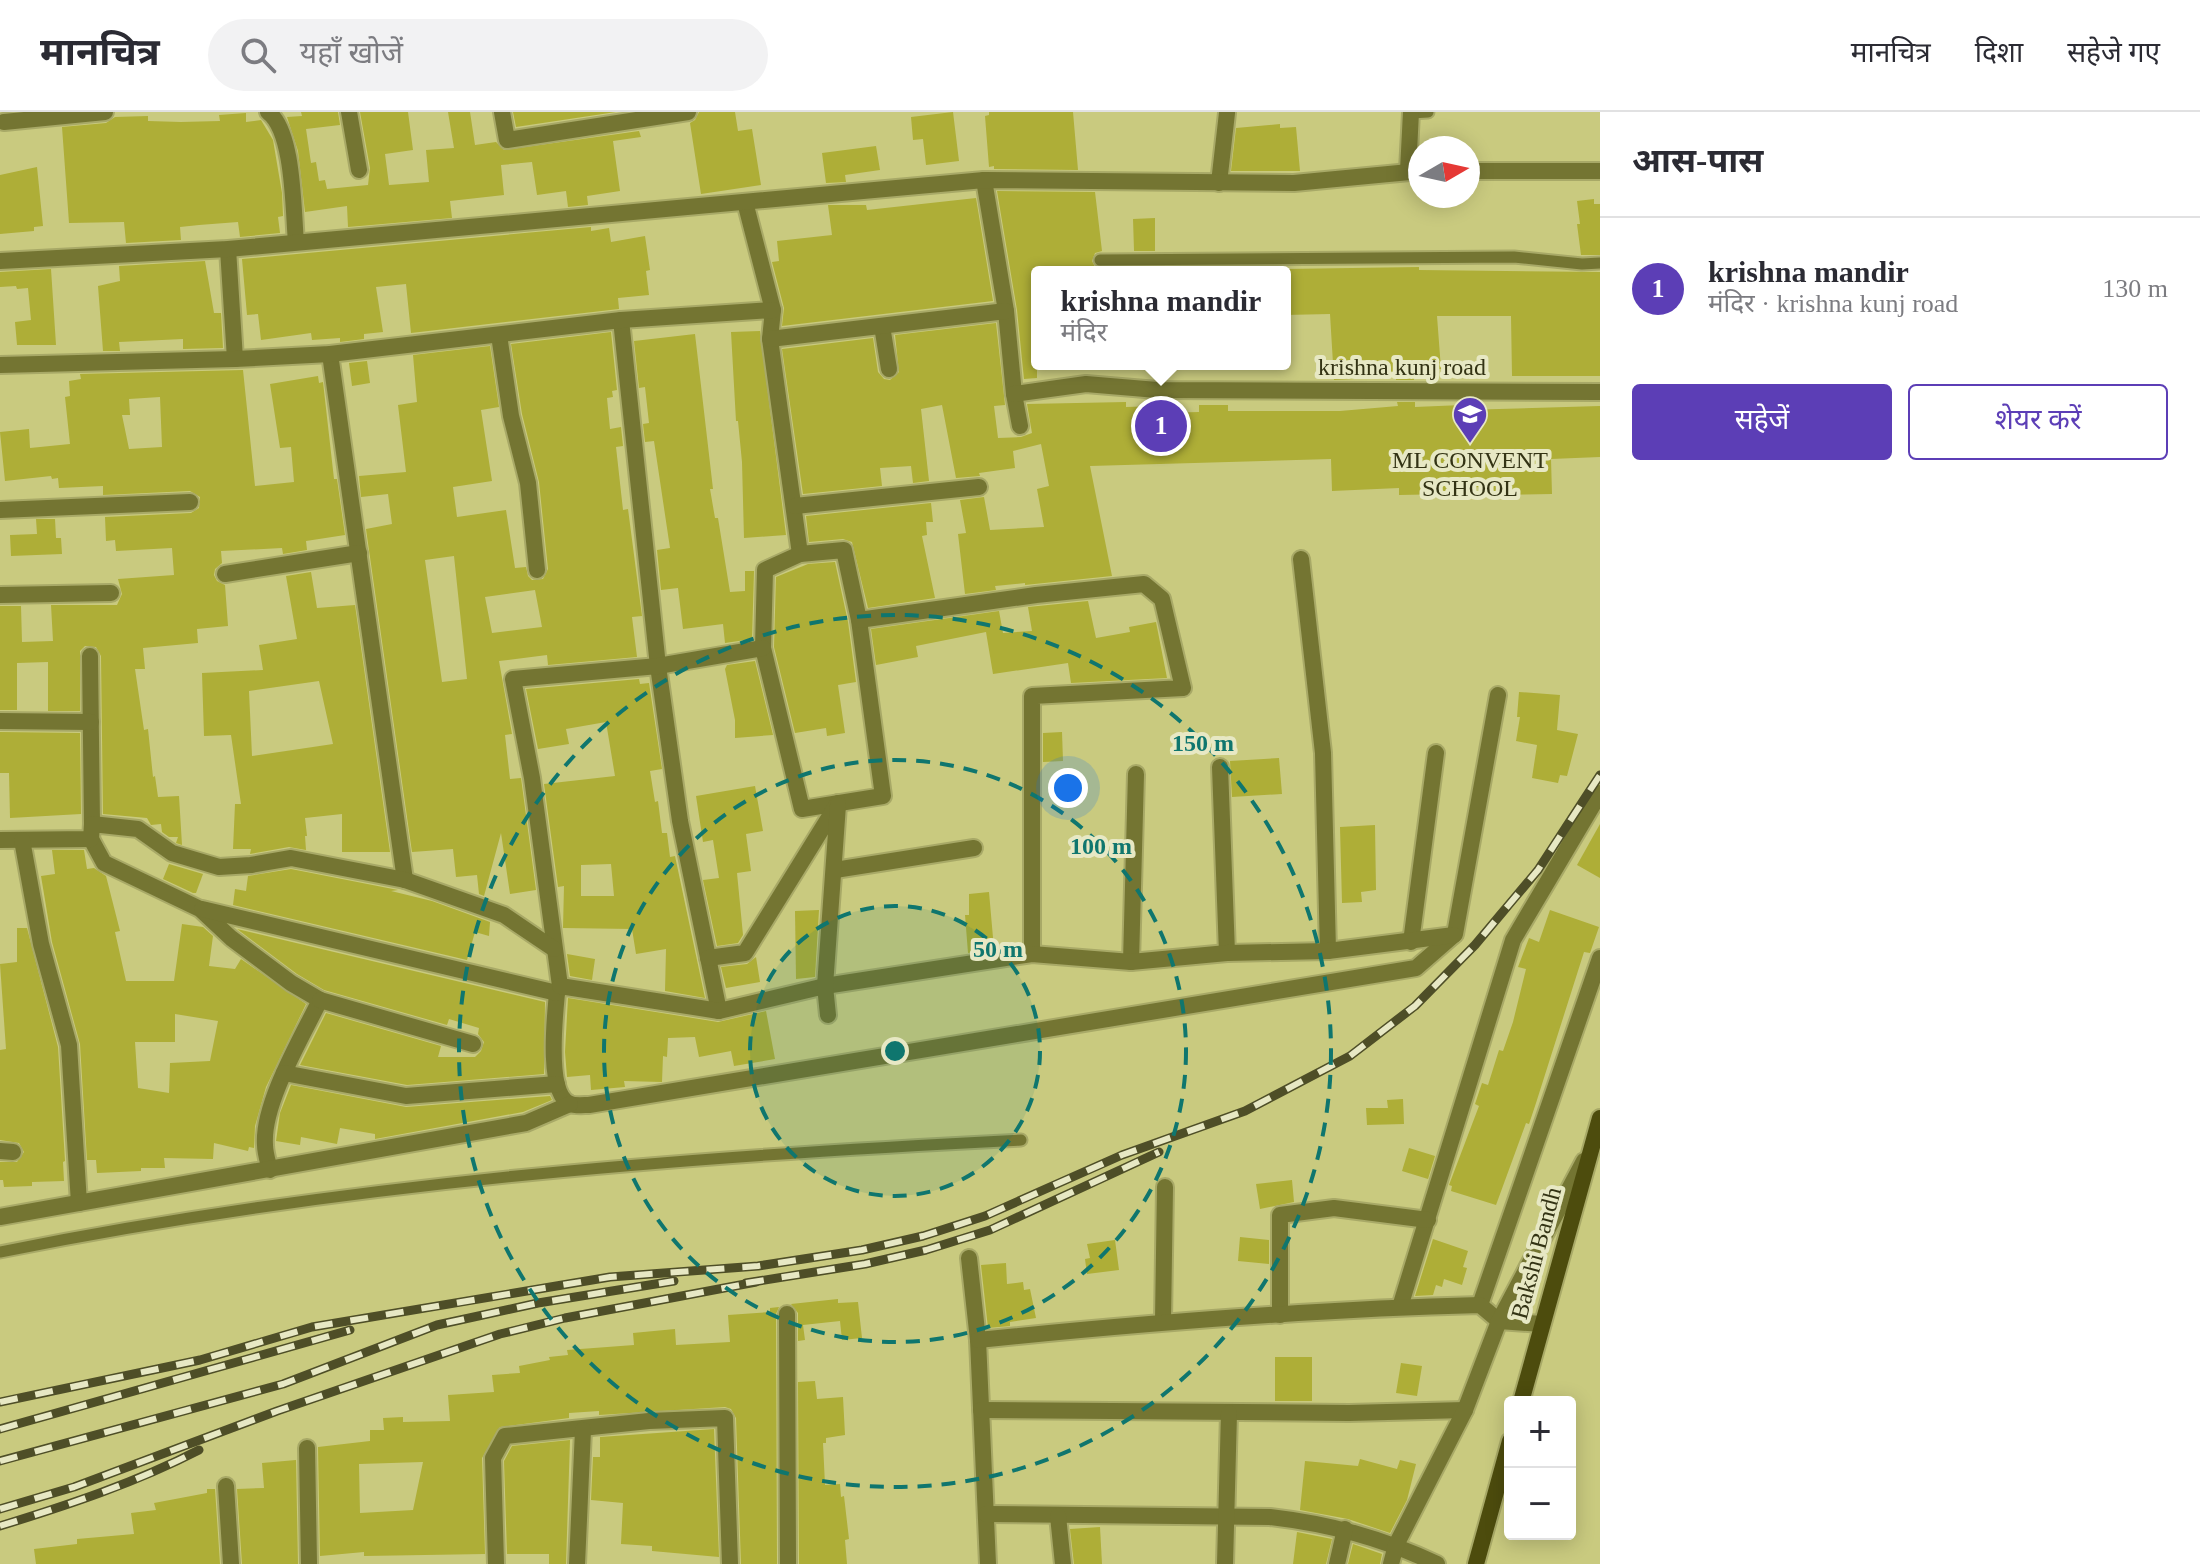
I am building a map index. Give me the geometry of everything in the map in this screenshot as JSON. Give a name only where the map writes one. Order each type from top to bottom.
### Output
[{"type":"main road","name":"Bakshi Bandh","points":[[1523,1396],[1600,1118]]},
{"type":"main road","points":[[1476,1564],[1504,1463]]},
{"type":"street","points":[[4,122],[102,112]]},
{"type":"street","points":[[268,112],[275,117],[281,131],[290,166],[296,242]]},
{"type":"street","points":[[349,112],[359,170]]},
{"type":"street","points":[[502,112],[507,140],[621,116],[688,112]]},
{"type":"street","points":[[1416,136],[1417,112]]},
{"type":"street","points":[[1219,183],[1227,113]]},
{"type":"street","points":[[1480,171],[1600,171]]},
{"type":"street","points":[[0,261],[228,249],[984,180],[1294,183],[1408,172]]},
{"type":"street","points":[[984,180],[1006,311],[1020,426]]},
{"type":"street","points":[[745,202],[773,310],[770,339],[800,554]]},
{"type":"street","points":[[228,249],[235,359]]},
{"type":"street","points":[[0,365],[330,354],[621,320],[773,310]]},
{"type":"street","points":[[770,339],[1006,311]]},
{"type":"street","points":[[621,320],[658,666],[680,821],[719,1011]]},
{"type":"street","points":[[882,326],[889,369]]},
{"type":"street","points":[[499,335],[511,416],[528,483],[537,570]]},
{"type":"street","points":[[330,354],[405,880]]},
{"type":"street","name":"krishna kunj road","points":[[1014,394],[1086,384],[1157,390],[1600,392]]},
{"type":"street","points":[[795,506],[979,487]]},
{"type":"street","points":[[0,510],[190,502]]},
{"type":"street","points":[[844,550],[859,620],[883,796],[802,809],[763,648],[765,570],[800,554],[844,550]]},
{"type":"street","points":[[225,574],[359,553]]},
{"type":"street","points":[[1301,559],[1323,753],[1328,951]]},
{"type":"street","points":[[859,620],[1036,595],[1144,584],[1162,599],[1183,688],[1032,696],[1032,954]]},
{"type":"street","points":[[0,595],[111,593]]},
{"type":"street","points":[[570,1104],[557,1084],[553,1039],[559,989],[532,778],[513,679],[658,666],[763,648]]},
{"type":"street","points":[[90,656],[92,832],[104,863],[200,909],[559,989],[719,1011],[825,986],[1032,954],[1131,962],[1227,953],[1328,951],[1455,934]]},
{"type":"street","points":[[0,1217],[526,1123],[570,1104],[589,1105],[898,1056],[1416,968],[1455,934],[1498,695]]},
{"type":"street","points":[[0,721],[91,722]]},
{"type":"street","points":[[1411,942],[1436,753]]},
{"type":"street","points":[[1220,767],[1227,953]]},
{"type":"street","points":[[1131,962],[1136,774]]},
{"type":"street","points":[[1400,1307],[1513,940],[1600,793]]},
{"type":"street","points":[[708,958],[745,953],[838,803]]},
{"type":"street","points":[[828,1015],[825,986],[838,803]]},
{"type":"street","points":[[0,840],[138,829],[172,853],[219,867],[291,858],[405,880],[504,915],[554,949]]},
{"type":"street","points":[[22,840],[41,944],[69,1045],[79,1203]]},
{"type":"street","points":[[835,870],[974,848]]},
{"type":"street","points":[[200,909],[231,938],[291,983],[320,1000],[473,1044]]},
{"type":"street","points":[[1480,1305],[1600,958]]},
{"type":"street","points":[[270,1170],[264,1144],[270,1112],[284,1073],[320,1000]]},
{"type":"street","points":[[284,1073],[406,1096],[557,1084]]},
{"type":"street","points":[[1391,1564],[1396,1545],[1465,1410],[1499,1321],[1589,1152]]},
{"type":"street","points":[[1163,1321],[1165,1187]]},
{"type":"street","points":[[1280,1315],[1280,1215],[1334,1208],[1428,1220]]},
{"type":"street","points":[[969,1258],[978,1340],[988,1564]]},
{"type":"street","points":[[978,1340],[1163,1321],[1400,1307],[1480,1305],[1499,1321],[1542,1324]]},
{"type":"street","points":[[787,1314],[788,1564]]},
{"type":"street","points":[[981,1410],[1349,1413],[1465,1410]]},
{"type":"street","points":[[1225,1564],[1229,1413]]},
{"type":"street","points":[[496,1564],[493,1458],[505,1436],[649,1421],[725,1418],[730,1564]]},
{"type":"street","points":[[577,1564],[583,1430]]},
{"type":"street","points":[[307,1448],[309,1564]]},
{"type":"street","points":[[226,1486],[231,1564]]},
{"type":"street","points":[[986,1514],[1270,1517],[1345,1529],[1396,1545],[1437,1564]]},
{"type":"street","points":[[1058,1516],[1063,1564]]},
{"type":"street","points":[[1337,1564],[1345,1529]]},
{"type":"lane","points":[[1100,260],[1514,257],[1600,263]]},
{"type":"lane","points":[[0,1252],[202,1214],[407,1186],[817,1150],[1021,1140]]},
{"type":"building","points":[[301,112],[338,112],[340,125],[306,129],[311,163],[316,162],[319,181],[325,180],[327,189],[368,185],[370,168],[360,112],[408,112],[413,150],[385,154],[389,185],[429,182],[426,150],[454,148],[448,112],[470,112],[475,145],[496,142],[504,150],[639,131],[641,137],[613,141],[620,191],[587,196],[588,205],[568,207],[566,191],[537,195],[532,162],[501,165],[504,195],[450,201],[452,218],[348,227],[347,206],[305,212],[298,151],[287,117],[302,116]]},
{"type":"building","points":[[513,112],[616,112],[516,127]]},
{"type":"building","points":[[699,112],[735,112],[738,131],[752,129],[761,185],[701,194],[690,123]]},
{"type":"building","points":[[953,112],[959,161],[926,165],[923,139],[913,140],[911,117]]},
{"type":"building","points":[[989,112],[1073,112],[1078,170],[989,167],[985,116]]},
{"type":"building","points":[[246,113],[246,122],[261,120],[273,140],[282,193],[283,216],[278,217],[280,233],[240,237],[238,222],[180,227],[181,240],[126,243],[124,222],[69,223],[62,127],[106,123],[115,117],[148,116],[148,121],[220,121],[219,115]]},
{"type":"building","points":[[1280,124],[1280,128],[1296,127],[1300,171],[1231,171],[1236,128]]},
{"type":"building","points":[[876,146],[880,170],[845,175],[846,182],[826,183],[822,153]]},
{"type":"building","points":[[37,167],[43,226],[34,227],[34,231],[0,234],[0,175]]},
{"type":"building","points":[[997,191],[1095,192],[1102,251],[1095,253],[1092,261],[1094,266],[1031,266],[1031,370],[1037,370],[1037,378],[1024,379],[1017,310]]},
{"type":"building","points":[[976,198],[993,301],[782,326],[784,308],[772,262],[779,261],[777,241],[832,235],[828,205],[866,205],[867,210]]},
{"type":"building","points":[[1594,199],[1594,204],[1600,204],[1600,255],[1581,255],[1577,201]]},
{"type":"building","points":[[1155,218],[1155,251],[1134,251],[1133,219]]},
{"type":"building","points":[[591,227],[591,231],[609,228],[611,242],[645,236],[650,270],[646,271],[649,295],[618,298],[619,309],[411,333],[406,284],[376,287],[383,332],[364,334],[364,339],[340,342],[340,338],[312,340],[311,333],[261,340],[258,314],[247,315],[242,259]]},
{"type":"building","points":[[205,261],[214,313],[221,313],[223,348],[183,349],[183,339],[119,342],[120,351],[103,351],[98,286],[120,281],[119,266]]},
{"type":"building","points":[[1419,267],[1419,270],[1600,272],[1600,376],[1512,376],[1511,316],[1437,316],[1441,369],[1413,370],[1414,380],[1396,380],[1396,377],[1334,380],[1330,314],[1291,315],[1291,269]]},
{"type":"building","points":[[51,269],[56,345],[17,345],[15,322],[31,320],[28,288],[0,287],[0,272]]},
{"type":"building","points":[[996,323],[1005,405],[994,406],[998,438],[1032,433],[1027,404],[1126,402],[1126,407],[1160,406],[1160,413],[1199,412],[1199,405],[1228,405],[1228,411],[1340,411],[1398,406],[1397,402],[1415,402],[1415,407],[1462,405],[1463,410],[1600,406],[1600,457],[1551,459],[1552,494],[1483,495],[1483,487],[1450,488],[1450,494],[1399,495],[1399,488],[1332,491],[1331,459],[1090,466],[1112,576],[995,586],[996,590],[965,594],[958,534],[966,533],[960,500],[984,497],[990,530],[1044,527],[1037,489],[1049,486],[1041,444],[1013,451],[1015,468],[956,478],[942,405],[921,409],[929,481],[913,483],[911,466],[880,468],[882,486],[803,494],[782,349],[873,338],[878,372],[884,379],[890,380],[899,372],[895,335]]},
{"type":"building","points":[[760,331],[786,535],[744,538],[742,462],[736,421],[731,332]]},
{"type":"building","points":[[611,332],[617,390],[612,391],[613,397],[607,398],[610,429],[621,427],[623,446],[616,447],[623,510],[628,509],[642,616],[632,617],[637,657],[548,665],[547,655],[499,661],[512,734],[505,735],[510,779],[521,778],[536,890],[510,894],[501,833],[484,896],[479,894],[477,875],[456,877],[453,849],[412,852],[366,529],[392,524],[388,494],[361,497],[359,476],[406,472],[398,405],[417,402],[413,355],[490,346],[499,407],[481,410],[492,481],[453,487],[457,517],[506,510],[515,568],[526,567],[532,580],[543,579],[548,569],[539,482],[522,414],[511,344]],"holes":[[[454,556],[467,679],[442,682],[425,560]],[[535,590],[542,627],[492,633],[485,597]]]},
{"type":"building","points":[[695,334],[713,489],[710,489],[730,592],[745,591],[745,571],[754,571],[752,639],[725,643],[723,624],[683,629],[678,588],[661,590],[657,550],[670,548],[654,441],[645,442],[643,424],[649,423],[645,387],[639,388],[634,341]]},
{"type":"building","points":[[367,361],[370,383],[352,386],[349,363]]},
{"type":"building","points":[[243,370],[255,486],[294,482],[291,447],[280,448],[270,384],[318,376],[319,383],[323,382],[334,479],[337,479],[345,535],[306,541],[307,550],[283,554],[282,548],[221,551],[222,563],[215,569],[214,575],[217,581],[225,585],[228,626],[197,629],[198,643],[143,648],[145,669],[135,669],[158,797],[179,796],[182,845],[176,843],[178,837],[169,837],[162,832],[161,824],[151,825],[147,818],[103,814],[101,656],[96,647],[85,646],[80,651],[80,711],[48,711],[48,662],[17,663],[17,710],[0,710],[0,606],[21,606],[22,642],[53,641],[51,605],[117,605],[122,594],[118,579],[174,575],[172,548],[116,551],[115,540],[106,541],[105,517],[191,513],[199,508],[200,497],[190,491],[103,495],[103,486],[59,488],[58,478],[52,479],[51,476],[5,481],[0,432],[29,429],[30,448],[70,444],[65,397],[70,396],[69,381],[81,379],[80,374]],"holes":[[[160,397],[162,447],[129,449],[122,415],[130,415],[129,399]]]},
{"type":"building","points":[[931,503],[933,522],[926,522],[927,535],[922,536],[935,598],[868,608],[852,542],[843,539],[809,542],[806,516]]},
{"type":"building","points":[[36,519],[55,519],[56,538],[61,538],[62,554],[11,556],[10,535],[37,534]]},
{"type":"building","points":[[835,562],[848,622],[856,682],[838,685],[845,733],[827,736],[826,728],[795,733],[774,647],[776,577],[808,564]]},
{"type":"building","points":[[311,572],[317,608],[355,605],[390,852],[342,852],[342,814],[305,818],[306,850],[289,847],[250,854],[251,849],[233,849],[235,804],[241,804],[231,735],[204,736],[202,673],[263,670],[259,645],[297,639],[286,576]],"holes":[[[319,681],[333,744],[252,756],[249,691]]]},
{"type":"building","points":[[1088,601],[1096,638],[1130,632],[1129,627],[1156,622],[1167,678],[1071,683],[1068,663],[993,674],[986,632],[916,646],[918,657],[876,665],[871,629],[999,611],[1003,633],[1032,631],[1028,607]]},
{"type":"building","points":[[755,661],[773,735],[735,738],[735,720],[725,669],[727,665]]},
{"type":"building","points":[[639,679],[640,684],[649,683],[662,769],[650,771],[655,802],[658,801],[662,833],[667,833],[670,857],[675,856],[705,998],[665,991],[666,949],[636,954],[632,929],[563,928],[564,886],[558,887],[544,784],[615,776],[606,722],[566,729],[569,744],[538,749],[526,689]],"holes":[[[611,864],[614,896],[581,896],[581,865]]]},
{"type":"building","points":[[1519,692],[1560,695],[1557,730],[1578,734],[1567,776],[1560,775],[1558,783],[1532,778],[1537,745],[1516,741],[1520,717],[1517,717]]},
{"type":"building","points":[[0,732],[80,733],[81,814],[10,818],[9,773],[0,773]]},
{"type":"building","points":[[1062,732],[1063,761],[1043,762],[1043,733]]},
{"type":"building","points":[[1279,758],[1282,794],[1232,797],[1230,761]]},
{"type":"building","points":[[755,786],[763,831],[746,834],[751,871],[737,873],[743,935],[738,943],[717,946],[703,880],[719,878],[713,840],[703,842],[696,796]]},
{"type":"building","points":[[1600,824],[1600,878],[1577,865]]},
{"type":"building","points":[[1375,825],[1376,890],[1361,892],[1362,902],[1342,903],[1340,827]]},
{"type":"building","points":[[52,850],[84,850],[87,869],[94,868],[106,876],[120,931],[115,932],[126,981],[174,981],[182,924],[203,927],[213,936],[209,966],[235,969],[241,959],[306,1004],[266,1087],[255,1126],[254,1148],[249,1147],[248,1151],[214,1143],[213,1159],[164,1158],[165,1168],[141,1168],[141,1171],[97,1173],[96,1160],[87,1160],[80,1044],[52,942],[41,876],[55,874]],"holes":[[[175,1014],[218,1021],[210,1061],[170,1063],[169,1093],[138,1088],[135,1042],[175,1042]]]},
{"type":"building","points":[[169,864],[203,874],[196,893],[163,879]]},
{"type":"building","points":[[291,869],[398,890],[391,891],[432,901],[490,922],[489,936],[475,932],[467,960],[233,905],[235,889],[246,891],[248,876]]},
{"type":"building","points":[[989,892],[994,949],[968,953],[965,915],[969,915],[969,894]]},
{"type":"building","points":[[819,910],[815,977],[796,979],[795,911]]},
{"type":"building","points":[[1550,910],[1599,927],[1590,953],[1584,952],[1529,1124],[1526,1123],[1496,1205],[1451,1191],[1452,1186],[1449,1185],[1479,1106],[1475,1104],[1482,1083],[1488,1085],[1499,1050],[1503,1051],[1513,1022],[1526,969],[1518,967],[1529,938],[1539,942]]},
{"type":"building","points":[[17,928],[27,928],[58,1047],[64,1181],[4,1187],[3,1180],[0,1180],[0,1162],[17,1162],[24,1152],[19,1143],[0,1140],[0,1050],[6,1049],[0,964],[17,962]]},
{"type":"building","points":[[237,929],[545,1002],[544,1074],[407,1085],[300,1065],[326,1013],[441,1046],[438,1057],[475,1057],[484,1042],[478,1034],[479,1028],[449,1019],[447,1025],[324,990]]},
{"type":"building","points":[[567,954],[595,959],[592,980],[570,976]]},
{"type":"building","points":[[756,957],[760,982],[726,988],[721,967],[747,964]]},
{"type":"building","points":[[568,998],[718,1022],[766,1011],[775,1059],[734,1066],[731,1051],[699,1057],[695,1037],[668,1038],[667,1057],[663,1056],[662,1082],[624,1081],[625,1087],[591,1090],[590,1075],[567,1077]]},
{"type":"building","points":[[291,1085],[406,1107],[550,1096],[552,1100],[523,1112],[375,1139],[375,1134],[340,1128],[337,1144],[301,1137],[300,1145],[276,1141],[280,1113]]},
{"type":"building","points":[[1403,1099],[1404,1124],[1367,1125],[1366,1108],[1388,1108],[1387,1100]]},
{"type":"building","points":[[1409,1148],[1435,1156],[1428,1179],[1402,1171]]},
{"type":"building","points":[[1292,1180],[1294,1202],[1260,1209],[1256,1184]]},
{"type":"building","points":[[1240,1237],[1269,1240],[1269,1264],[1238,1261]]},
{"type":"building","points":[[1433,1239],[1468,1251],[1462,1285],[1444,1279],[1442,1287],[1436,1285],[1433,1295],[1415,1296]]},
{"type":"building","points":[[1115,1240],[1119,1270],[1087,1274],[1085,1259],[1090,1258],[1087,1244]]},
{"type":"building","points":[[1006,1263],[1007,1284],[1023,1282],[1024,1290],[1030,1289],[1036,1318],[1010,1322],[1010,1326],[988,1328],[981,1265]]},
{"type":"building","points":[[838,1299],[838,1303],[858,1302],[862,1338],[842,1340],[840,1321],[803,1325],[805,1340],[798,1341],[798,1313],[791,1304]]},
{"type":"building","points":[[779,1307],[776,1314],[777,1564],[741,1564],[736,1418],[731,1409],[725,1407],[599,1415],[599,1411],[569,1413],[569,1418],[500,1427],[482,1458],[485,1554],[364,1556],[364,1552],[320,1556],[318,1447],[370,1441],[370,1430],[384,1430],[383,1418],[403,1417],[403,1422],[450,1421],[448,1395],[494,1392],[492,1375],[520,1373],[519,1366],[568,1355],[567,1350],[634,1345],[633,1333],[675,1329],[676,1345],[730,1342],[728,1315],[770,1312],[770,1308]],"holes":[[[423,1462],[413,1510],[360,1513],[359,1464]]]},
{"type":"building","points":[[1275,1357],[1312,1357],[1312,1401],[1275,1401]]},
{"type":"building","points":[[1401,1363],[1422,1366],[1417,1396],[1396,1393]]},
{"type":"building","points":[[815,1381],[817,1399],[843,1397],[845,1435],[826,1438],[826,1443],[823,1443],[825,1485],[840,1484],[841,1497],[844,1496],[849,1539],[845,1540],[847,1564],[799,1564],[798,1382]]},
{"type":"building","points":[[714,1429],[719,1557],[652,1551],[652,1546],[621,1544],[623,1503],[591,1500],[593,1457],[600,1457],[600,1437]]},
{"type":"building","points":[[570,1440],[566,1564],[549,1564],[549,1554],[507,1554],[504,1461],[512,1446]]},
{"type":"building","points":[[1360,1459],[1397,1469],[1400,1460],[1416,1464],[1407,1500],[1390,1533],[1348,1519],[1300,1510],[1305,1461],[1358,1466]]},
{"type":"building","points":[[296,1460],[298,1564],[242,1564],[237,1489],[264,1488],[262,1463]]},
{"type":"building","points":[[207,1489],[215,1489],[220,1564],[36,1564],[34,1549],[77,1544],[77,1539],[134,1534],[131,1513],[156,1510],[154,1503],[207,1493]]},
{"type":"building","points":[[1100,1527],[1102,1564],[1074,1564],[1070,1529]]},
{"type":"building","points":[[1297,1532],[1332,1539],[1326,1564],[1293,1564]]},
{"type":"building","points":[[1353,1544],[1382,1554],[1380,1564],[1348,1564]]},
{"type":"railway","points":[[0,1402],[200,1360],[312,1327],[610,1277],[758,1266],[862,1250],[923,1236],[985,1216],[1122,1155],[1245,1111],[1350,1056],[1415,1006],[1475,945],[1538,870],[1600,775]]},
{"type":"railway","points":[[746,1283],[865,1264],[926,1250],[990,1230],[1159,1152]]},
{"type":"railway","points":[[0,1461],[283,1384],[437,1325],[538,1303],[674,1281]]},
{"type":"railway","points":[[0,1509],[74,1487],[277,1411],[500,1334],[565,1318],[756,1282]]},
{"type":"railway","points":[[0,1429],[350,1330]]},
{"type":"railway","points":[[0,1526],[101,1492],[199,1450]]},
{"type":"place","name":"krishna mandir","points":[[1161,426]]},
{"type":"place","name":"ML CONVENT SCHOOL","points":[[1470,445]]}]
